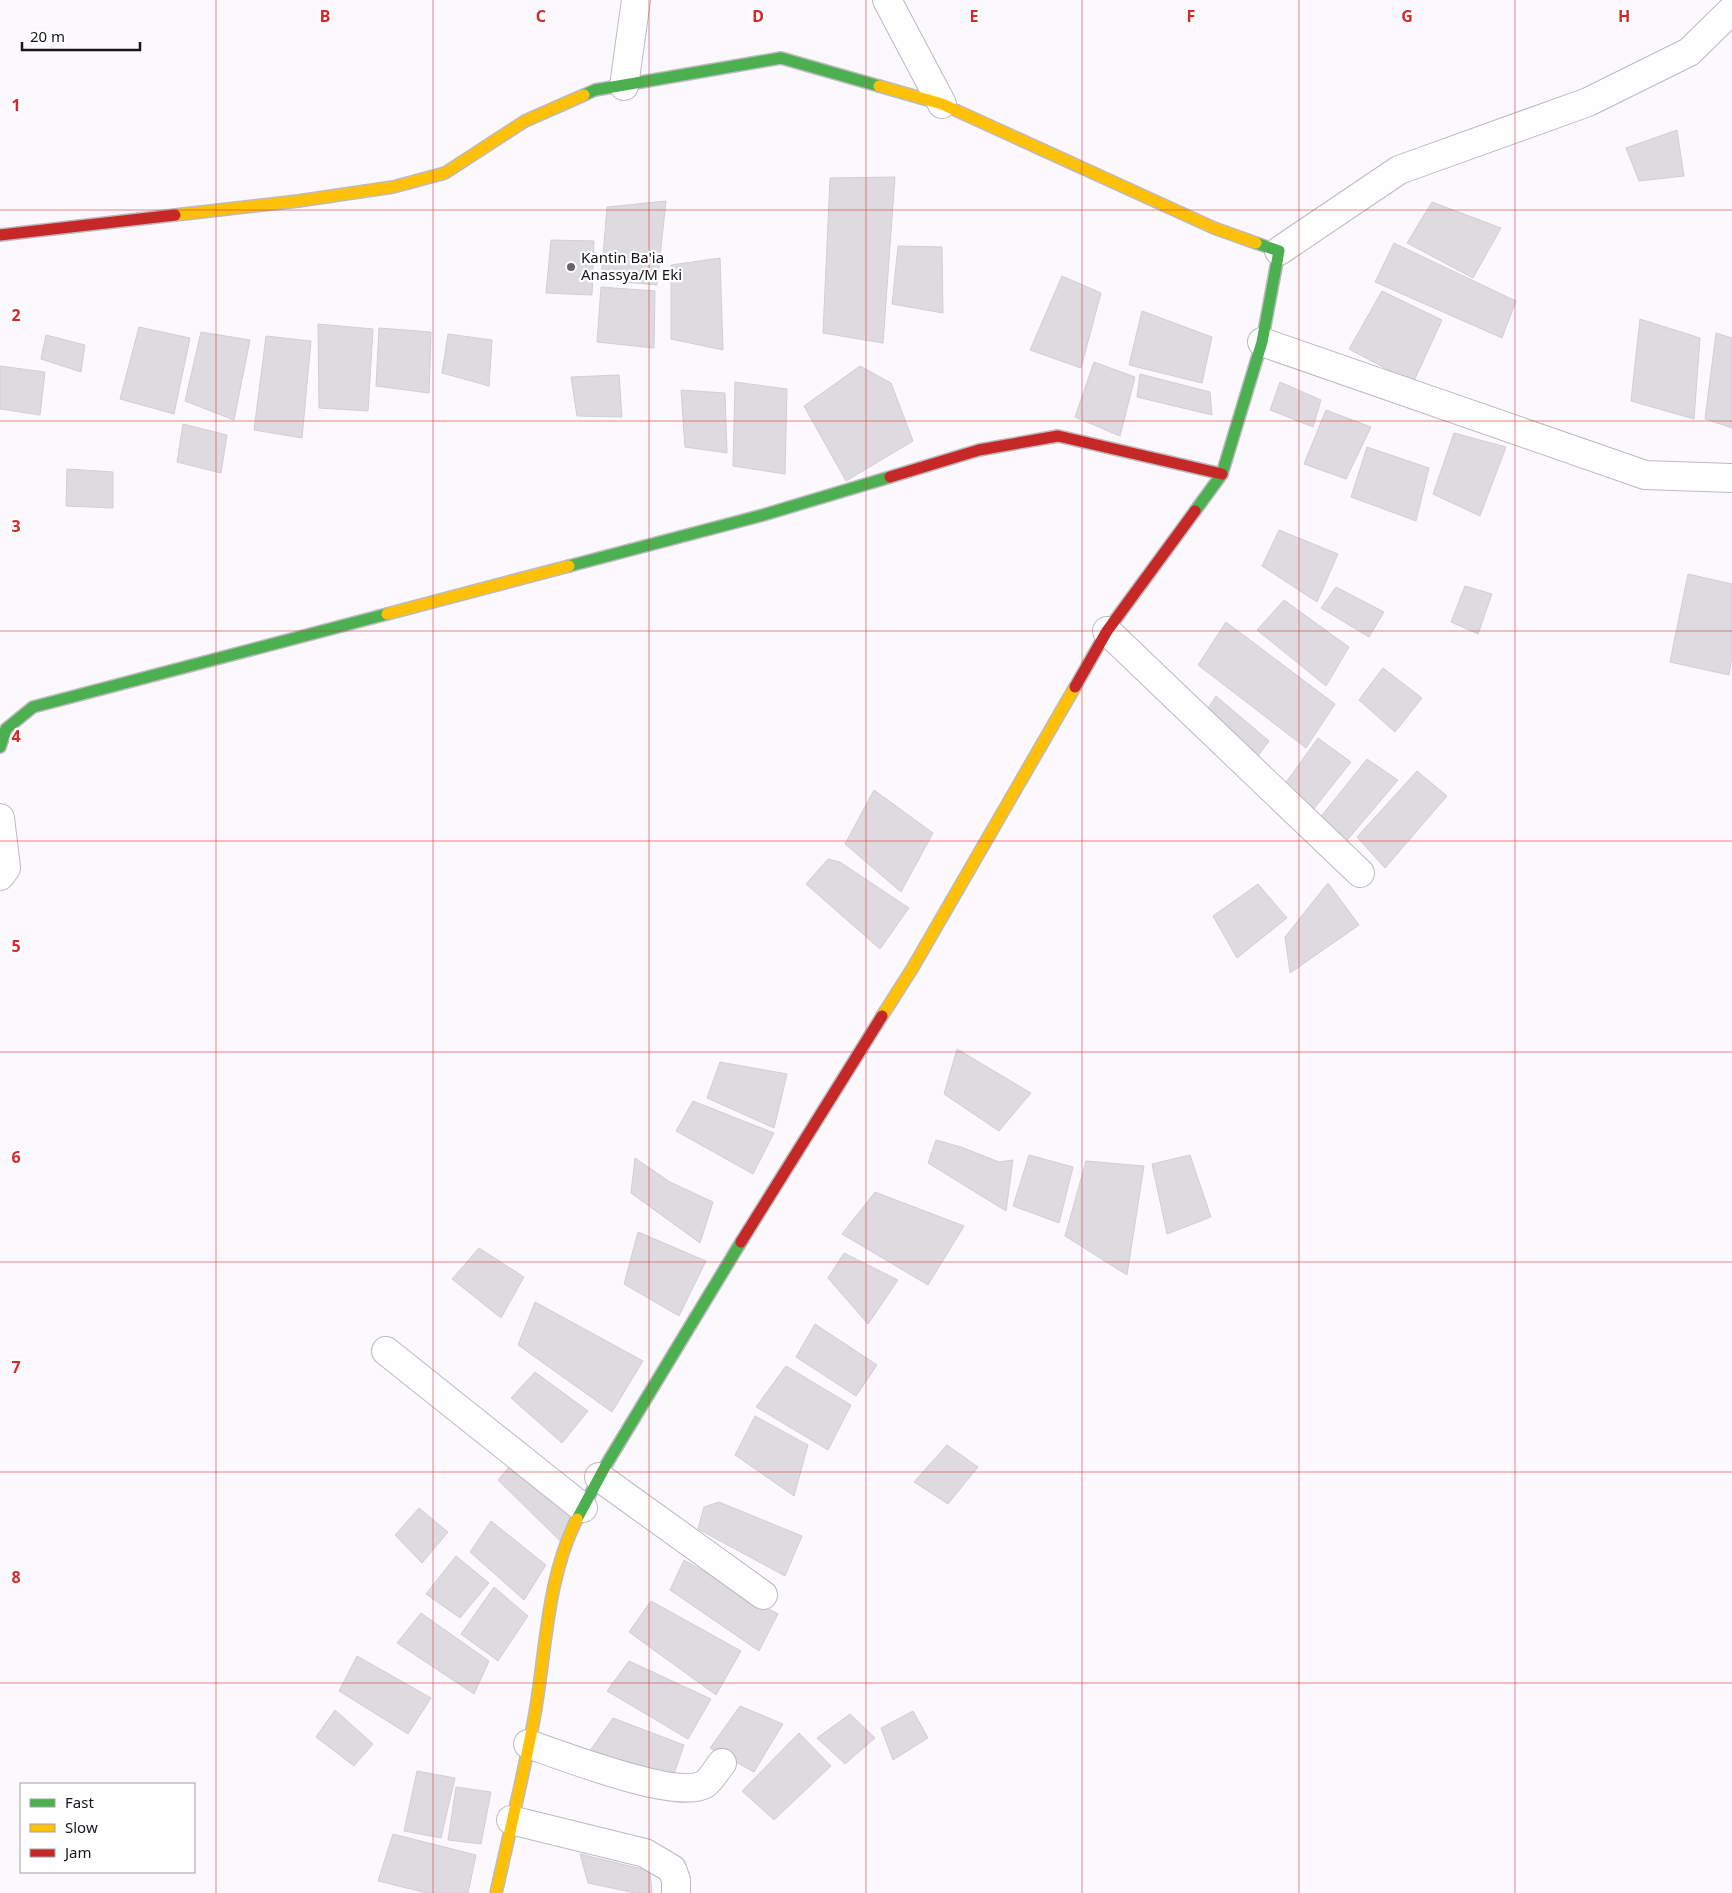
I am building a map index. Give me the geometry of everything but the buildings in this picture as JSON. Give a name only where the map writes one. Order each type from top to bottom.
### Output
[{"type":"street","points":[[624,86],[636,0]]},
{"type":"street","points":[[887,0],[942,104]]},
{"type":"street","points":[[496,1893],[528,1744],[560,1561],[569,1535],[599,1478],[767,1198],[912,969],[1106,631],[1222,474],[1262,342],[1278,251],[1399,170],[1588,102],[1689,52],[1732,10]]},
{"type":"street","points":[[0,235],[298,201],[393,187],[445,173],[525,121],[595,90],[781,58],[942,104],[1214,228],[1278,251]]},
{"type":"street","points":[[1262,342],[1645,475],[1732,478]]},
{"type":"street","points":[[0,747],[6,729],[33,708],[763,515],[978,450],[1058,436],[1222,474]]},
{"type":"street","points":[[1106,631],[1360,873]]},
{"type":"street","points":[[0,818],[6,868],[0,876]]},
{"type":"street","points":[[386,1351],[583,1508]]},
{"type":"street","points":[[599,1478],[762,1595]]},
{"type":"street","points":[[528,1744],[632,1779],[682,1789],[705,1784],[722,1763]]},
{"type":"street","points":[[511,1820],[645,1853],[672,1869],[676,1880],[676,1893]]},
{"type":"traffic: fast","points":[[584,95],[595,90],[781,58],[879,86]]},
{"type":"traffic: fast","points":[[1195,511],[1222,474],[1262,342],[1279,251],[1256,243]]},
{"type":"traffic: fast","points":[[569,566],[763,515],[890,477]]},
{"type":"traffic: fast","points":[[0,747],[6,729],[33,707],[387,614]]},
{"type":"traffic: fast","points":[[577,1519],[606,1465],[741,1242]]},
{"type":"traffic: slow","points":[[879,86],[942,104],[1214,228],[1256,243]]},
{"type":"traffic: slow","points":[[175,215],[298,201],[393,187],[445,173],[525,121],[584,95]]},
{"type":"traffic: slow","points":[[387,614],[569,566]]},
{"type":"traffic: slow","points":[[882,1016],[912,969],[1075,687]]},
{"type":"traffic: slow","points":[[496,1893],[534,1719],[553,1592],[559,1566],[577,1519]]},
{"type":"traffic: jam","points":[[0,235],[175,215]]},
{"type":"traffic: jam","points":[[890,477],[979,450],[1058,436],[1222,474]]},
{"type":"traffic: jam","points":[[1075,687],[1107,631],[1195,511]]},
{"type":"traffic: jam","points":[[741,1242],[882,1016]]},
{"type":"place","name":"Kantin Ba'ia Anassya/M Eki","points":[[571,267]]}]
